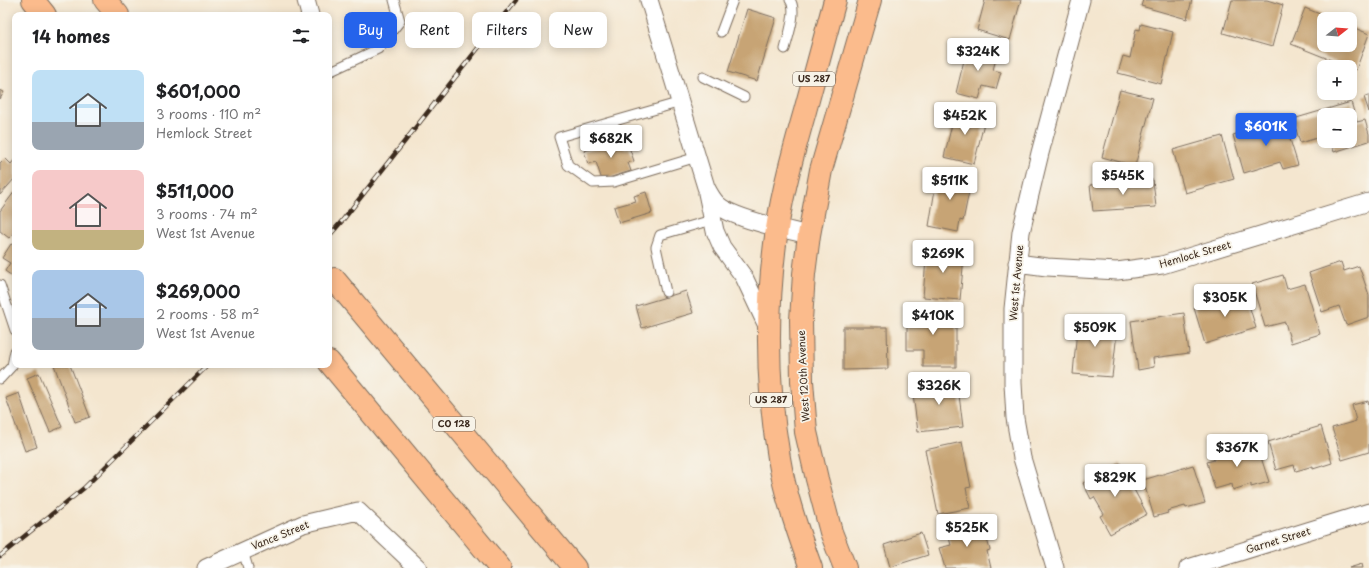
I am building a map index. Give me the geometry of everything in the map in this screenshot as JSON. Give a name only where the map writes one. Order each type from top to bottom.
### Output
[{"type":"main road","points":[[33,0],[43,12]]},
{"type":"main road","points":[[105,0],[115,12]]},
{"type":"main road","name":"US 287","points":[[811,568],[794,521],[779,459],[771,403],[768,349],[771,275],[777,228],[792,157],[835,0]]},
{"type":"main road","name":"US 287","points":[[809,235],[821,170],[870,0]]},
{"type":"main road","name":"West 120th Avenue","points":[[809,235],[804,274],[801,320],[802,381],[806,432],[831,532],[846,568]]},
{"type":"main road","name":"CO 128","points":[[334,279],[575,568]]},
{"type":"main road","points":[[332,366],[500,568]]},
{"type":"street","points":[[306,0],[309,12]]},
{"type":"street","points":[[649,0],[706,187],[715,231],[722,247],[744,277],[769,329]]},
{"type":"street","name":"West 1st Avenue","points":[[1055,568],[1022,458],[1015,418],[1012,309],[1021,232],[1040,153],[1081,0]]},
{"type":"street","points":[[706,187],[711,197],[719,206],[732,213],[777,228],[809,235]]},
{"type":"street","name":"Hemlock Street","points":[[1017,263],[1047,267],[1117,271],[1162,265],[1369,202]]},
{"type":"street","name":"Vance Street","points":[[206,568],[303,524],[358,511],[418,568]]},
{"type":"street","name":"Garnet Street","points":[[1188,568],[1369,512]]},
{"type":"lane","points":[[332,71],[378,49],[400,21],[394,0]]},
{"type":"lane","points":[[721,32],[733,0]]},
{"type":"lane","points":[[785,49],[794,10],[790,0]]},
{"type":"lane","points":[[703,77],[744,97]]},
{"type":"lane","points":[[681,102],[559,137],[568,165],[593,183],[614,182],[697,157]]},
{"type":"lane","points":[[666,292],[656,247],[660,236],[732,213]]},
{"type":"lane","points":[[0,285],[12,321]]},
{"type":"lane","points":[[0,379],[12,366]]},
{"type":"lane","points":[[243,551],[248,568]]},
{"type":"building","points":[[985,0],[1021,0],[1010,40],[977,30]]},
{"type":"building","points":[[1143,0],[1192,0],[1187,19],[1141,6]]},
{"type":"building","points":[[1232,0],[1267,0],[1283,5],[1272,47],[1223,33]]},
{"type":"building","points":[[1305,8],[1317,13],[1317,52],[1357,52],[1357,29],[1369,34],[1357,67],[1357,60],[1331,60],[1291,44]]},
{"type":"building","points":[[747,9],[776,18],[757,81],[728,72]]},
{"type":"building","points":[[1141,24],[1173,32],[1161,84],[1118,73],[1123,56],[1130,58],[1136,29],[1140,30]]},
{"type":"building","points":[[968,44],[998,51],[993,70],[1001,72],[996,89],[983,86],[979,99],[956,93]]},
{"type":"building","points":[[0,90],[4,92],[0,99]]},
{"type":"building","points":[[1120,90],[1153,98],[1135,166],[1102,157]]},
{"type":"building","points":[[1369,95],[1369,112],[1364,97]]},
{"type":"building","points":[[1351,102],[1353,108],[1331,108]]},
{"type":"building","points":[[956,108],[986,115],[974,164],[944,157]]},
{"type":"building","points":[[1317,112],[1317,138],[1300,143],[1293,119]]},
{"type":"building","points":[[1284,120],[1298,165],[1283,169],[1280,162],[1244,173],[1233,135]]},
{"type":"building","points":[[1365,120],[1369,134],[1369,141],[1357,145],[1357,122]]},
{"type":"building","points":[[1222,136],[1234,179],[1185,193],[1173,150]]},
{"type":"building","points":[[622,139],[625,149],[629,147],[634,161],[628,163],[631,171],[602,180],[596,162],[588,164],[584,151]]},
{"type":"building","points":[[1333,148],[1347,148],[1334,152]]},
{"type":"building","points":[[5,158],[11,164],[12,163],[12,181],[0,195],[0,163]]},
{"type":"building","points":[[938,171],[972,177],[963,221],[960,220],[958,232],[929,226]]},
{"type":"building","points":[[1153,180],[1156,207],[1093,211],[1090,185]]},
{"type":"building","points":[[646,192],[652,213],[619,223],[614,207],[636,201],[634,196]]},
{"type":"building","points":[[12,195],[12,234],[9,238],[0,231],[0,211]]},
{"type":"building","points":[[12,244],[12,276],[5,271],[10,263],[2,258]]},
{"type":"building","points":[[927,246],[950,248],[949,254],[964,256],[960,300],[923,297]]},
{"type":"building","points":[[1341,262],[1344,271],[1359,266],[1369,295],[1369,317],[1346,325],[1339,306],[1322,312],[1309,273]]},
{"type":"building","points":[[1283,275],[1287,289],[1305,284],[1320,334],[1291,343],[1285,322],[1265,327],[1252,284]]},
{"type":"building","points":[[686,291],[693,313],[642,328],[636,306]]},
{"type":"building","points":[[1245,292],[1256,328],[1205,344],[1194,308]]},
{"type":"building","points":[[907,310],[956,310],[956,367],[923,367],[923,350],[907,350]]},
{"type":"building","points":[[1184,313],[1189,353],[1153,358],[1154,367],[1138,370],[1131,321]]},
{"type":"building","points":[[1078,318],[1118,324],[1112,377],[1073,374]]},
{"type":"building","points":[[843,327],[887,327],[888,369],[843,370]]},
{"type":"building","points":[[55,368],[71,368],[90,417],[75,422]]},
{"type":"building","points":[[39,373],[62,427],[50,432],[27,378]]},
{"type":"building","points":[[952,376],[953,387],[958,387],[963,427],[918,432],[913,395],[928,394],[926,380]]},
{"type":"building","points":[[19,393],[37,447],[25,451],[6,398]]},
{"type":"building","points":[[1368,401],[1369,452],[1342,460],[1332,428],[1356,421],[1352,405]]},
{"type":"building","points":[[1321,426],[1332,463],[1313,469],[1313,466],[1296,471],[1294,465],[1276,470],[1268,442]]},
{"type":"building","points":[[962,442],[971,487],[966,488],[970,508],[938,514],[925,450]]},
{"type":"building","points":[[1232,444],[1235,452],[1257,445],[1269,482],[1251,487],[1251,484],[1233,490],[1232,484],[1215,489],[1207,462],[1214,460],[1212,451]]},
{"type":"building","points":[[1120,463],[1147,514],[1110,534],[1100,516],[1104,514],[1094,497],[1091,499],[1083,483]]},
{"type":"building","points":[[1193,465],[1205,503],[1186,508],[1185,506],[1167,511],[1168,513],[1154,517],[1143,480]]},
{"type":"building","points":[[982,521],[990,550],[987,551],[991,568],[945,568],[939,548],[951,545],[947,531]]},
{"type":"building","points":[[921,533],[928,555],[890,567],[884,545]]},
{"type":"building","points":[[1362,564],[1363,568],[1349,568]]},
{"type":"railway","points":[[332,233],[516,0]]},
{"type":"railway","points":[[0,556],[84,488],[205,368]]}]
